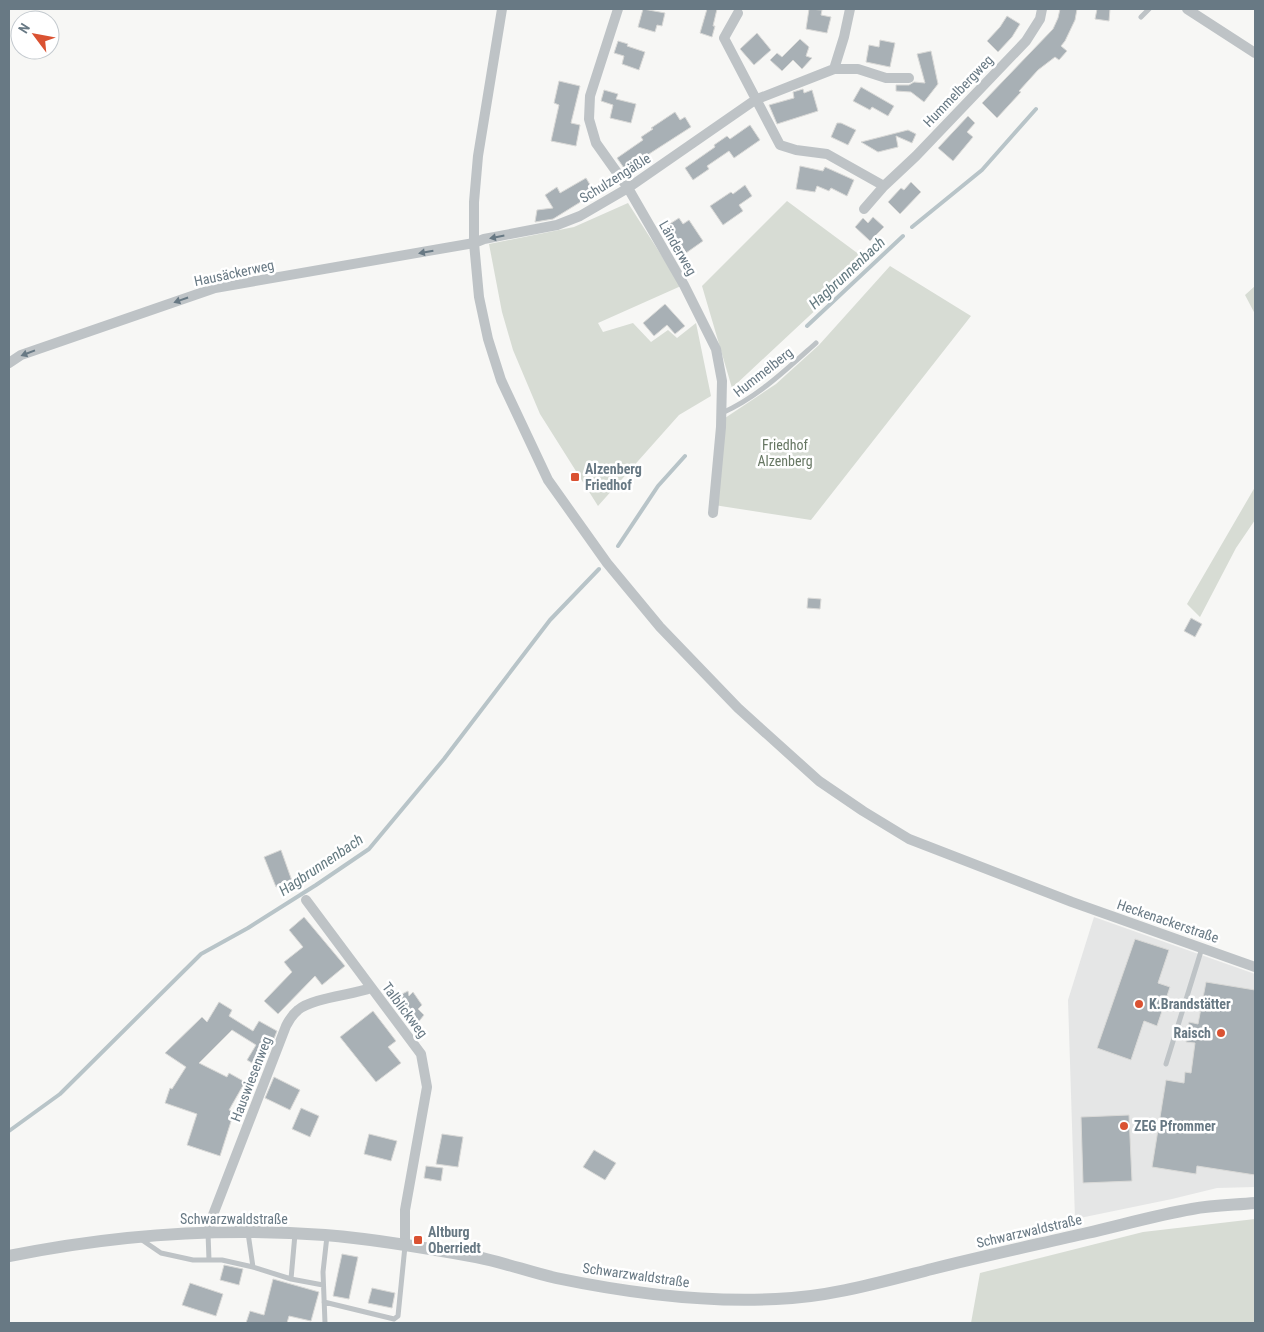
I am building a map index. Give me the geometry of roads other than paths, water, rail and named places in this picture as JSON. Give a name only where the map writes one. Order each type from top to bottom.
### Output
[{"type":"street","name":"Heckenackerstraße","points":[[502,9],[478,156],[474,202],[474,243],[479,297],[488,340],[501,380],[548,480],[607,563],[660,628],[738,708],[819,780],[863,811],[909,838],[1072,902],[1255,966]]},
{"type":"street","name":"Länderweg","points":[[618,9],[590,96],[589,119],[596,143],[628,188],[684,286],[716,349],[722,381],[713,513]]},
{"type":"street","points":[[834,69],[850,9]]},
{"type":"street","name":"Hummelbergweg","points":[[864,209],[884,186],[916,156],[1026,41],[1040,19],[1042,9]]},
{"type":"street","points":[[1187,9],[1255,53]]},
{"type":"street","points":[[738,13],[724,38],[780,145],[796,150],[827,154],[884,186]]},
{"type":"street","name":"Schulzengäßle","points":[[474,243],[484,239],[557,225],[580,216],[628,188],[756,100],[834,69],[858,69],[886,78],[909,78]]},
{"type":"street","name":"Hausäckerweg","points":[[9,362],[21,354],[215,288],[474,243]]},
{"type":"street","name":"Talblickweg","points":[[306,900],[421,1054],[426,1078],[423,1109],[419,1122],[404,1210],[405,1245]]},
{"type":"street","name":"Hauswiesenweg","points":[[208,1232],[286,1026],[292,1016],[299,1009],[310,1004],[371,988]]},
{"type":"street","name":"Schwarzwaldstraße","points":[[9,1256],[62,1246],[138,1236],[208,1232],[295,1234],[405,1245],[480,1258],[553,1277],[623,1291],[699,1299],[777,1299],[823,1294],[865,1286],[1193,1209],[1255,1203]]},
{"type":"lane","points":[[1141,17],[1149,9]]},
{"type":"lane","name":"Hummelberg","points":[[721,413],[739,405],[773,381],[816,343]]},
{"type":"lane","points":[[1166,1064],[1202,947]]},
{"type":"lane","points":[[208,1232],[209,1260]]},
{"type":"lane","points":[[248,1232],[253,1267]]},
{"type":"lane","points":[[291,1280],[295,1234]]},
{"type":"lane","points":[[138,1236],[161,1253],[194,1260],[222,1260],[253,1267],[291,1280],[323,1284]]},
{"type":"lane","points":[[324,1323],[323,1284],[328,1236]]},
{"type":"lane","points":[[324,1302],[394,1319],[398,1316],[405,1245]]},
{"type":"waterway","name":"Hagbrunnenbach","points":[[912,227],[982,170],[1036,109]]},
{"type":"waterway","name":"Hagbrunnenbach","points":[[807,326],[903,236]]},
{"type":"waterway","name":"Hagbrunnenbach","points":[[618,546],[658,486],[685,456]]},
{"type":"waterway","name":"Hagbrunnenbach","points":[[9,1131],[60,1094],[201,954],[248,928],[369,849],[444,759],[550,620],[599,569]]},
{"type":"place","name":"Alzenberg Friedhof","points":[[575,477]]},
{"type":"place","name":"K.Brandstätter","points":[[1139,1004]]},
{"type":"place","name":"Raisch","points":[[1221,1033]]},
{"type":"place","name":"ZEG Pfrommer","points":[[1124,1126]]},
{"type":"place","name":"Altburg Oberriedt","points":[[418,1240]]},
{"type":"park label","name":"Friedhof Alzenberg","points":[[785,454]]}]
